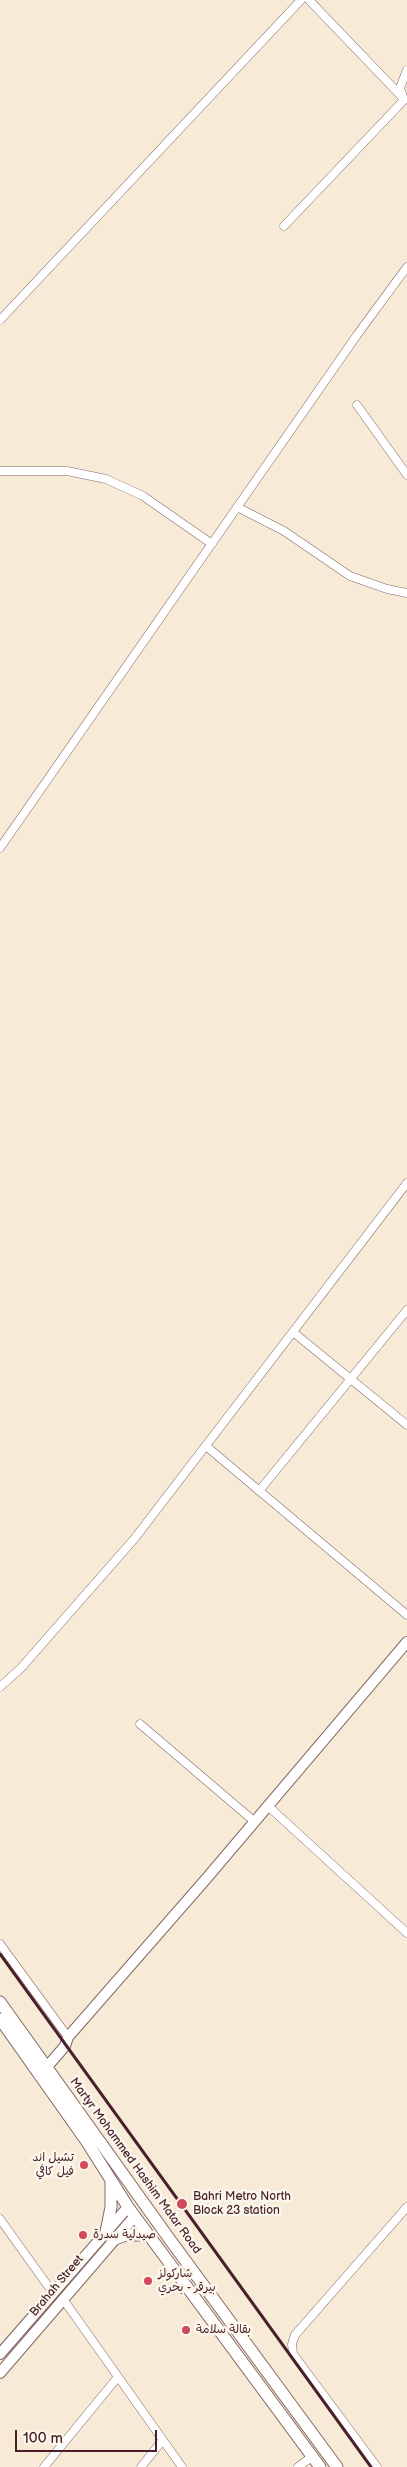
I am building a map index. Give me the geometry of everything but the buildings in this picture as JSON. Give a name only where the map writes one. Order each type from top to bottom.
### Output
[{"type":"main road","name":"Martyr Mohammed Hashim Matar Road","points":[[0,2002],[337,2467]]},
{"type":"main road","name":"Martyr Mohammed Hashim Matar Road","points":[[0,2019],[87,2142],[131,2212],[320,2467]]},
{"type":"main road","points":[[111,2181],[110,2235],[148,2235]]},
{"type":"street","points":[[0,320],[301,0]]},
{"type":"street","points":[[309,0],[406,102]]},
{"type":"street","points":[[406,102],[400,88],[407,70]]},
{"type":"street","points":[[284,226],[406,102]]},
{"type":"street","points":[[0,848],[237,507],[407,267]]},
{"type":"street","points":[[357,405],[407,475]]},
{"type":"street","points":[[0,471],[67,471],[106,479],[143,496],[212,544]]},
{"type":"street","points":[[237,507],[284,531],[350,576],[387,589],[407,593]]},
{"type":"street","points":[[0,1687],[21,1668],[135,1538],[407,1183]]},
{"type":"street","points":[[260,1491],[407,1310]]},
{"type":"street","points":[[293,1332],[407,1425]]},
{"type":"street","points":[[206,1446],[407,1615]]},
{"type":"street","points":[[46,2068],[65,2046],[68,2037],[255,1822],[407,1642]]},
{"type":"street","points":[[140,1724],[255,1822]]},
{"type":"street","points":[[268,1806],[407,1933]]},
{"type":"street","points":[[0,1944],[68,2037]]},
{"type":"street","points":[[377,2467],[293,2354],[292,2344],[298,2331],[407,2207]]},
{"type":"street","points":[[0,2354],[53,2292],[131,2212]]},
{"type":"street","points":[[0,2219],[53,2292]]},
{"type":"street","name":"Brahah Street","points":[[0,2373],[63,2299],[110,2235]]},
{"type":"street","points":[[63,2299],[182,2467]]},
{"type":"street","points":[[44,2467],[118,2378]]},
{"type":"street","points":[[141,2467],[162,2441]]},
{"type":"street","points":[[298,2467],[313,2456]]},
{"type":"railway","points":[[0,1954],[371,2467]]},
{"type":"place","name":"تشيل اند فيل كافي","points":[[84,2165]]},
{"type":"place","name":"Bahri Metro North Block 23 station","points":[[182,2204]]},
{"type":"place","name":"صيدلية سدرة","points":[[83,2235]]},
{"type":"place","name":"شاركولز بيرقر - بحري","points":[[148,2281]]},
{"type":"place","name":"بقالة سلامة","points":[[186,2330]]}]
